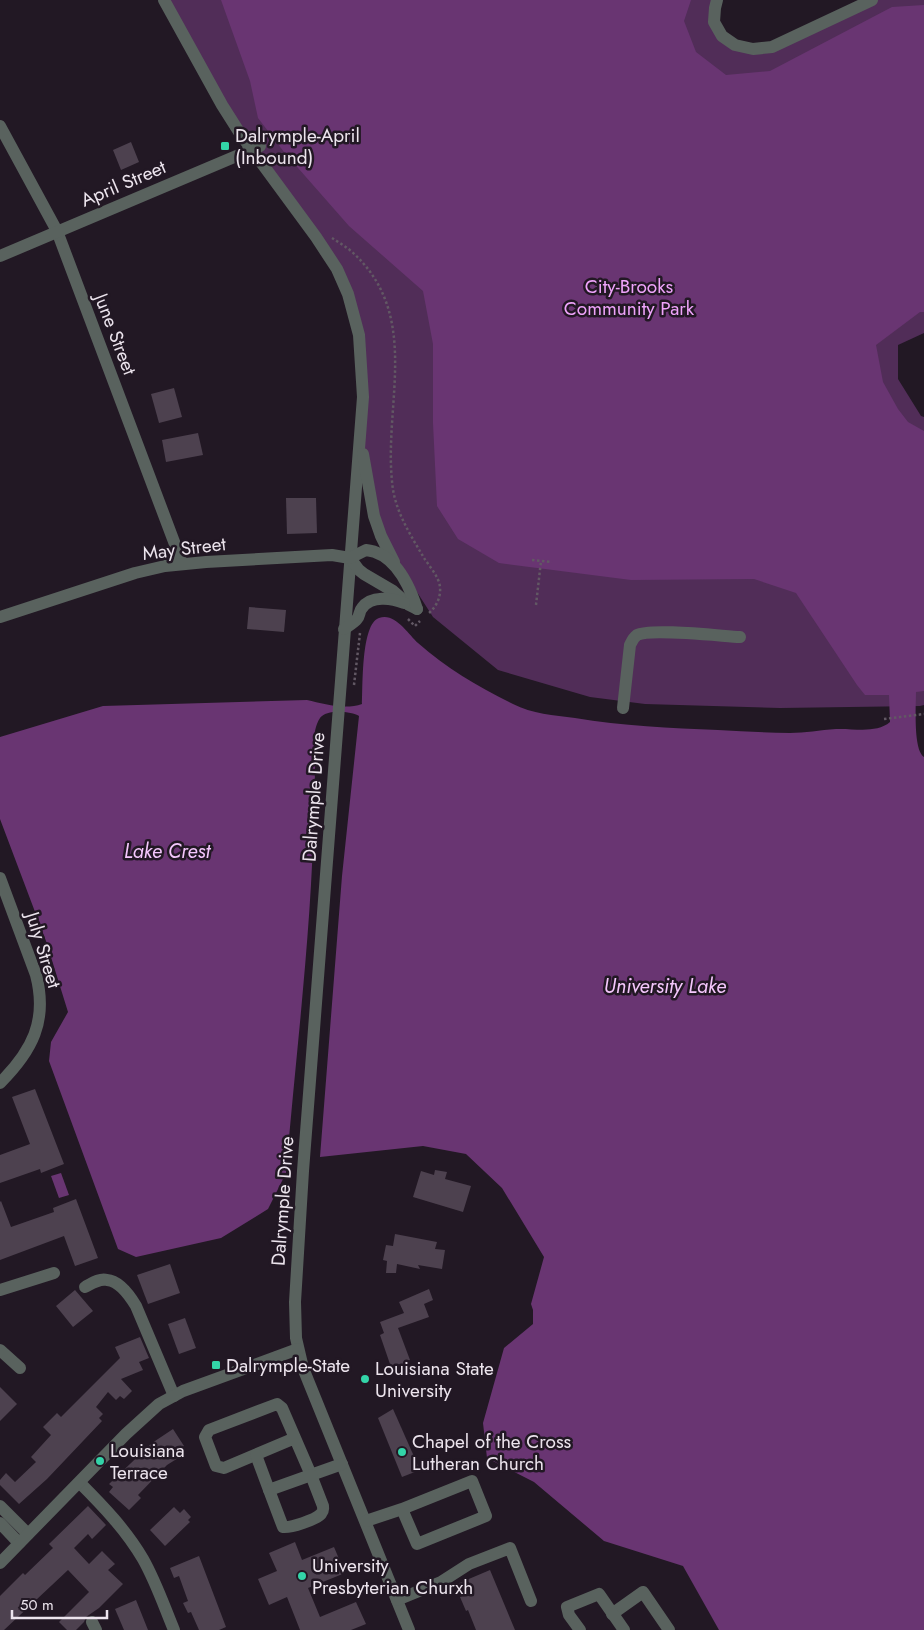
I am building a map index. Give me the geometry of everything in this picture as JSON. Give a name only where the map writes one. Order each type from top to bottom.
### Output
[{"type":"street","name":"Dalrymple Drive","points":[[164,0],[222,105],[256,148],[337,269],[348,294],[359,335],[362,358],[363,397],[295,1277],[296,1338],[303,1368],[366,1521],[408,1630]]},
{"type":"street","points":[[717,0],[714,22],[722,36],[735,45],[753,50],[772,47],[872,0]]},
{"type":"street","name":"June Street","points":[[0,126],[57,231],[182,563]]},
{"type":"street","name":"April Street","points":[[0,256],[256,148]]},
{"type":"street","points":[[360,442],[374,516],[381,536],[398,571]]},
{"type":"street","name":"May Street","points":[[0,617],[136,573],[182,563],[332,555],[350,558],[366,550],[373,551],[387,559],[398,571],[410,589],[417,609],[407,611]]},
{"type":"street","points":[[350,558],[359,570],[394,590],[407,611]]},
{"type":"street","points":[[344,629],[357,619],[363,606],[372,601],[387,598],[395,599],[407,611]]},
{"type":"street","points":[[623,708],[630,645],[637,635],[652,632],[740,637]]},
{"type":"street","name":"July Street","points":[[0,878],[40,989],[37,1029],[24,1055],[0,1083]]},
{"type":"street","points":[[0,1290],[54,1273]]},
{"type":"street","points":[[85,1287],[99,1280],[108,1279],[117,1284],[130,1296],[174,1396]]},
{"type":"street","points":[[0,1563],[150,1411],[174,1396],[298,1349]]},
{"type":"street","points":[[0,1350],[20,1368]]},
{"type":"street","points":[[256,1455],[283,1527],[292,1527],[320,1515],[323,1511],[323,1506],[311,1475],[295,1438],[282,1408],[277,1404],[209,1430],[205,1437],[216,1466],[220,1468],[295,1438]]},
{"type":"street","points":[[269,1490],[342,1464]]},
{"type":"street","points":[[366,1521],[472,1481],[486,1516],[417,1544],[402,1509]]},
{"type":"street","points":[[80,1483],[113,1517],[143,1559],[155,1584],[170,1629]]},
{"type":"street","points":[[0,1506],[24,1539]]},
{"type":"street","points":[[0,1523],[24,1539]]},
{"type":"street","points":[[397,1600],[441,1582],[469,1564],[510,1548],[531,1601]]},
{"type":"street","points":[[612,1614],[643,1592],[669,1630]]},
{"type":"street","points":[[580,1630],[569,1614],[567,1607],[599,1594],[624,1630]]},
{"type":"path","points":[[532,560],[552,562]]},
{"type":"path","points":[[536,606],[542,560]]},
{"type":"path","points":[[433,610],[439,599],[440,587],[438,579]]},
{"type":"path","points":[[407,611],[415,626]]},
{"type":"path","points":[[354,692],[362,628]]},
{"type":"path","points":[[884,719],[924,714]]},
{"type":"green space","name":"City-Brooks Community Park","points":[[164,0],[719,0],[714,22],[727,41],[772,47],[875,0],[924,0],[924,333],[898,345],[898,379],[921,416],[924,417],[924,705],[780,708],[645,704],[590,697],[498,670],[433,617],[381,536],[360,441],[360,347],[348,294],[252,150]]},
{"type":"water","points":[[221,0],[691,0],[684,21],[696,52],[726,75],[770,71],[892,7],[924,5],[924,312],[920,312],[876,345],[883,382],[898,409],[908,422],[924,431],[924,691],[916,692],[916,717],[918,746],[920,753],[924,757],[924,1630],[719,1630],[683,1566],[604,1541],[534,1482],[487,1458],[483,1423],[504,1348],[533,1324],[531,1304],[544,1257],[502,1188],[466,1154],[423,1146],[320,1157],[342,876],[359,716],[355,714],[333,712],[323,715],[315,730],[313,853],[310,899],[286,1173],[268,1209],[221,1238],[136,1257],[118,1249],[49,1061],[51,1042],[68,1012],[46,941],[0,819],[0,737],[103,706],[307,700],[327,705],[355,706],[362,704],[364,656],[369,631],[373,623],[379,618],[385,617],[396,621],[418,643],[464,677],[513,704],[535,712],[629,725],[772,733],[836,729],[864,730],[878,728],[890,722],[889,695],[865,695],[796,593],[754,579],[631,580],[499,563],[458,539],[437,506],[433,423],[433,344],[423,291],[349,226],[284,152],[258,118],[250,81]]},
{"type":"water","points":[[61,1173],[69,1195],[59,1198],[51,1176]]},
{"type":"building","points":[[131,142],[139,162],[121,170],[113,150]]},
{"type":"building","points":[[174,388],[182,417],[159,423],[151,394]]},
{"type":"building","points":[[198,433],[203,455],[166,462],[162,440]]},
{"type":"building","points":[[286,498],[316,498],[317,533],[287,534]]},
{"type":"building","points":[[249,607],[286,610],[284,632],[247,629]]},
{"type":"building","points":[[35,1089],[64,1164],[41,1173],[40,1169],[0,1183],[0,1155],[30,1144],[12,1097]]},
{"type":"building","points":[[435,1170],[447,1172],[445,1179],[471,1186],[463,1212],[413,1197],[421,1171],[434,1175]]},
{"type":"building","points":[[76,1199],[98,1258],[75,1266],[64,1236],[0,1260],[1,1201],[11,1227],[54,1212],[53,1208]]},
{"type":"building","points":[[395,1234],[437,1242],[435,1249],[445,1250],[442,1269],[418,1265],[420,1269],[397,1264],[396,1273],[386,1273],[387,1261],[383,1260],[386,1245],[393,1246]]},
{"type":"building","points":[[170,1264],[180,1293],[148,1304],[137,1275]]},
{"type":"building","points":[[429,1289],[433,1300],[424,1304],[429,1317],[398,1328],[410,1360],[406,1361],[410,1370],[399,1374],[396,1365],[391,1367],[380,1335],[384,1333],[380,1322],[404,1313],[399,1302]]},
{"type":"building","points":[[75,1290],[93,1311],[73,1327],[56,1306]]},
{"type":"building","points":[[185,1318],[196,1348],[179,1354],[168,1324]]},
{"type":"building","points":[[140,1337],[149,1358],[139,1362],[143,1370],[121,1379],[132,1391],[124,1399],[120,1396],[116,1400],[108,1392],[96,1407],[103,1414],[99,1418],[102,1421],[47,1479],[19,1504],[0,1485],[0,1480],[6,1473],[15,1482],[36,1462],[31,1457],[51,1435],[43,1427],[57,1413],[61,1417],[120,1358],[115,1347]]},
{"type":"building","points":[[0,1387],[17,1404],[0,1421]]},
{"type":"building","name":"Chapel of the Cross Lutheran Church","points":[[393,1409],[420,1470],[402,1477],[378,1418]]},
{"type":"building","points":[[173,1429],[184,1446],[179,1449],[183,1455],[167,1465],[138,1495],[141,1498],[129,1510],[109,1492],[113,1487],[109,1484],[152,1443]]},
{"type":"building","points":[[88,1506],[106,1525],[92,1539],[88,1534],[74,1548],[89,1564],[102,1551],[115,1564],[108,1570],[123,1584],[99,1608],[86,1617],[76,1630],[67,1630],[59,1622],[89,1592],[68,1570],[4,1630],[0,1630],[0,1596],[23,1573],[25,1575],[53,1548],[49,1544]]},
{"type":"building","points":[[174,1507],[180,1513],[184,1509],[191,1517],[188,1520],[190,1522],[165,1546],[150,1530]]},
{"type":"building","name":"University Presbyterian Churxh","points":[[295,1542],[302,1560],[334,1547],[345,1573],[308,1588],[320,1617],[356,1602],[366,1624],[351,1630],[300,1630],[287,1597],[269,1605],[258,1579],[277,1571],[269,1553]]},
{"type":"building","points":[[199,1556],[226,1627],[219,1630],[199,1630],[191,1612],[188,1613],[183,1603],[188,1601],[179,1576],[174,1578],[170,1568]]},
{"type":"building","points":[[490,1570],[515,1630],[476,1630],[468,1610],[466,1611],[460,1597],[463,1596],[457,1584]]},
{"type":"building","points":[[136,1600],[148,1630],[124,1630],[115,1609]]},
{"type":"place","name":"Dalrymple-April (Inbound)","points":[[225,146]]},
{"type":"place","name":"Dalrymple-State","points":[[216,1365]]},
{"type":"place","name":"Louisiana State University","points":[[365,1379]]},
{"type":"place","name":"Chapel of the Cross Lutheran Church","points":[[402,1452]]},
{"type":"place","name":"Louisiana Terrace","points":[[100,1461]]},
{"type":"place","name":"University Presbyterian Churxh","points":[[302,1576]]},
{"type":"water label","name":"Lake Crest","points":[[167,851]]},
{"type":"water label","name":"University Lake","points":[[665,986]]}]
